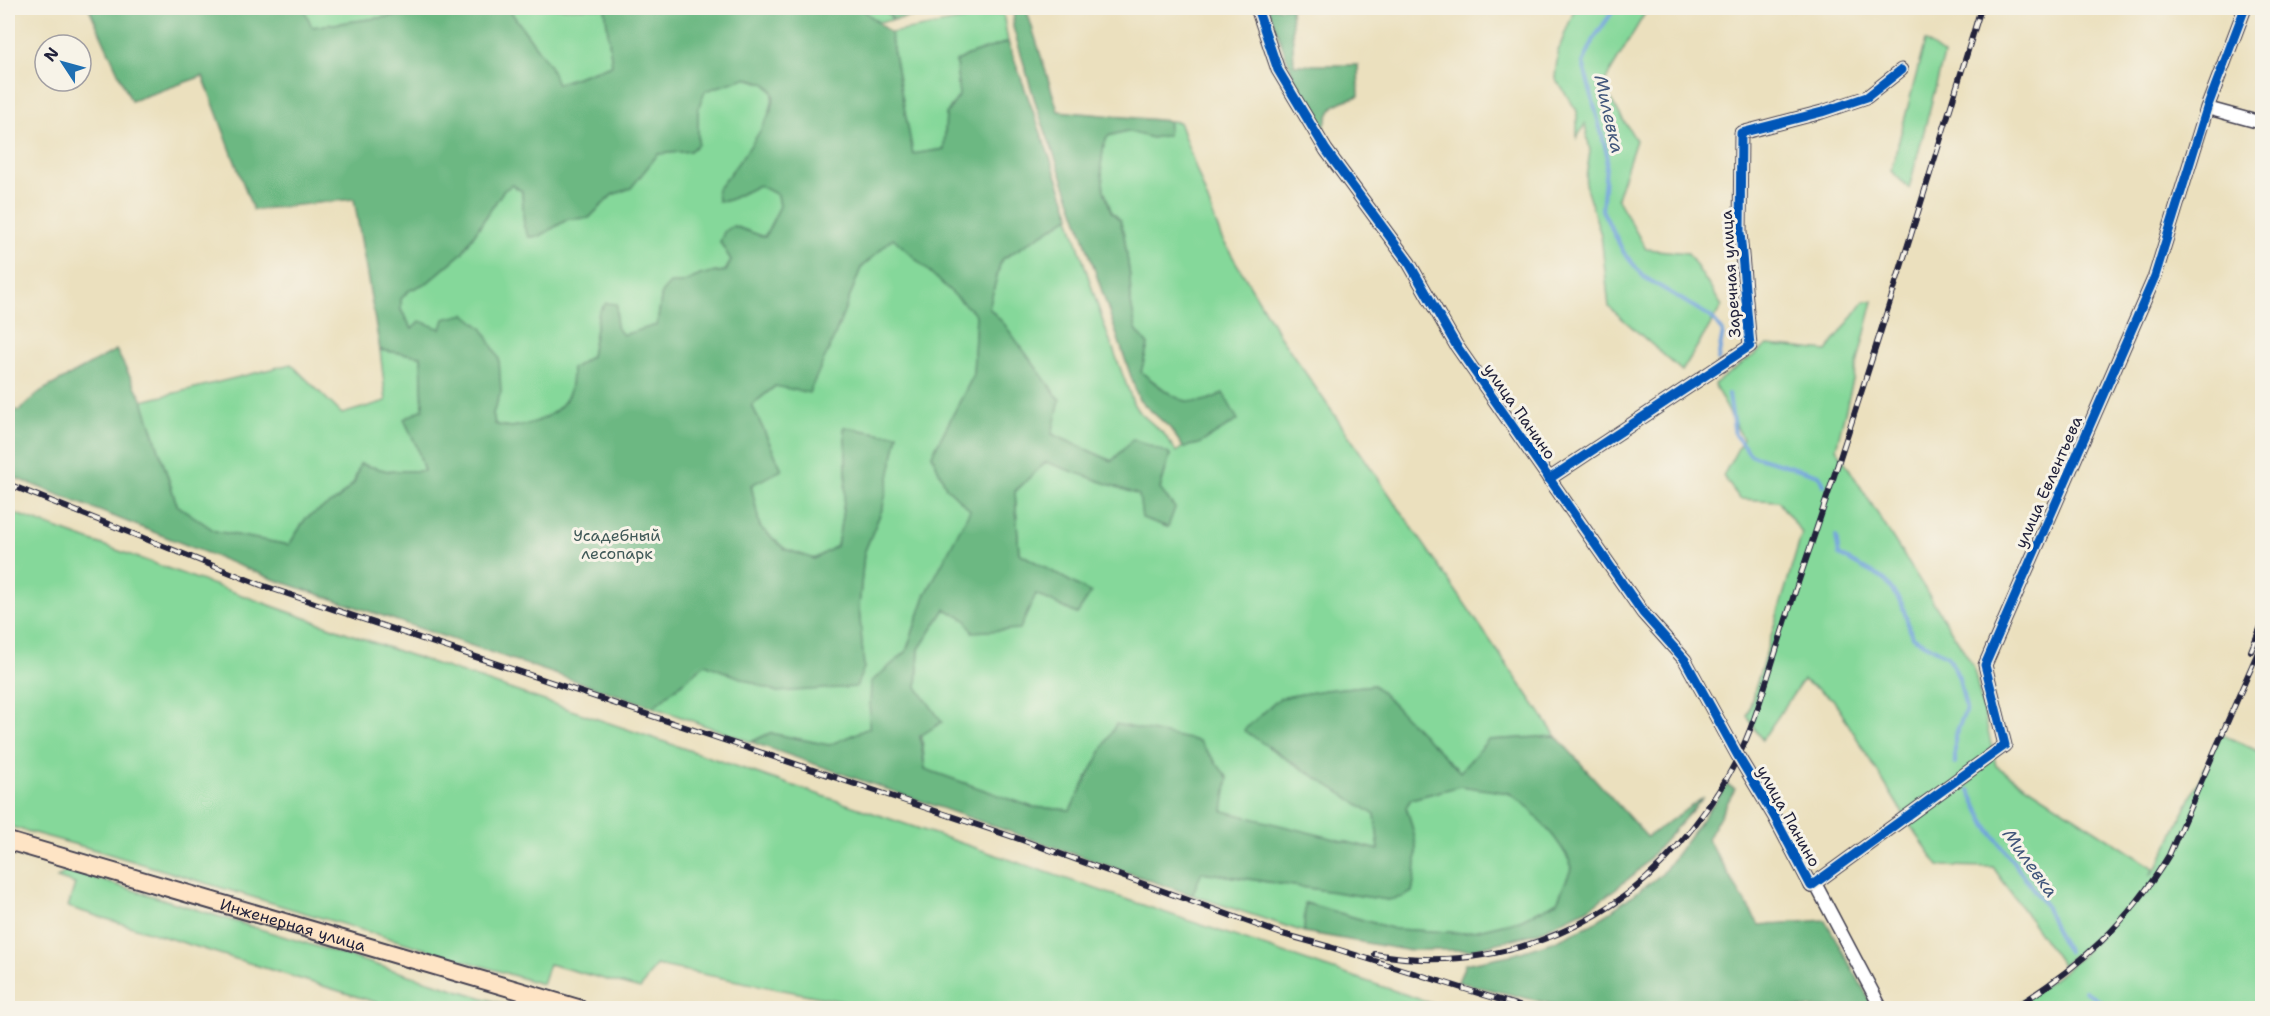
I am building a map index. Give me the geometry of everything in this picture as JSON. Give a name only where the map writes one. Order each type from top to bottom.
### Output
[{"type":"main road","name":"Инженерная улица","points":[[8,841],[269,920],[578,1008]]},
{"type":"street","name":"улица Панино","points":[[1257,8],[1278,70],[1326,150],[1409,263],[1456,345],[1643,613],[1685,660],[1774,816],[1810,885],[1817,886],[1881,1008]]},
{"type":"street","name":"улица Евлентьева","points":[[1810,885],[2004,745],[1985,665],[2155,276],[2207,108],[2245,8]]},
{"type":"street","name":"Заречная улица","points":[[1549,479],[1750,346],[1740,232],[1741,133],[1822,112],[1867,96],[1900,70]]},
{"type":"street","points":[[2207,108],[2262,123]]},
{"type":"green space","name":"Усадебный лесопарк","points":[[89,8],[304,8],[312,27],[422,12],[424,8],[508,8],[550,66],[557,84],[612,65],[605,8],[861,8],[890,33],[913,154],[944,149],[946,114],[959,96],[956,62],[968,55],[1008,42],[1071,216],[1001,260],[989,308],[1005,325],[1060,400],[1052,434],[1112,461],[1133,439],[1170,454],[1160,489],[1175,508],[1168,527],[1142,518],[1139,495],[1046,462],[1015,491],[1019,553],[1091,593],[1077,614],[1036,594],[1020,629],[972,632],[966,620],[945,609],[919,649],[917,687],[942,722],[920,736],[925,769],[1032,807],[1070,810],[1116,724],[1199,741],[1228,778],[1223,811],[1379,850],[1375,815],[1244,730],[1280,698],[1374,685],[1460,772],[1488,740],[1556,736],[1647,837],[1704,797],[1635,874],[1591,907],[1537,933],[1470,950],[1406,950],[1304,932],[1305,903],[1394,929],[1465,933],[1520,920],[1557,902],[1572,867],[1567,855],[1554,837],[1527,806],[1509,793],[1460,786],[1411,799],[1406,807],[1415,840],[1416,868],[1412,892],[1403,897],[1388,900],[1202,872],[1192,895],[751,742],[770,733],[829,745],[869,728],[871,682],[906,652],[925,596],[970,510],[946,487],[932,455],[973,376],[976,315],[893,238],[861,268],[833,340],[809,393],[775,386],[752,405],[782,470],[751,485],[760,527],[785,549],[814,559],[837,546],[845,487],[844,427],[882,434],[898,434],[883,507],[864,553],[859,607],[864,668],[856,687],[777,692],[705,664],[653,707],[273,579],[8,475],[8,408],[19,411],[41,391],[116,350],[143,401],[177,505],[215,531],[289,545],[306,518],[338,499],[354,483],[360,464],[388,471],[424,471],[417,447],[404,419],[423,409],[421,356],[380,350],[354,199],[253,210],[203,76],[131,101]],"holes":[[[745,78],[769,86],[773,93],[773,102],[762,128],[717,190],[718,201],[729,200],[759,185],[778,195],[780,206],[765,237],[733,226],[724,232],[720,242],[731,260],[726,271],[703,274],[682,283],[670,283],[662,292],[657,325],[623,335],[616,327],[617,304],[606,303],[599,312],[591,356],[572,369],[569,393],[557,410],[526,425],[495,424],[493,413],[501,392],[499,359],[483,329],[465,314],[444,319],[441,329],[420,321],[412,329],[401,310],[401,299],[408,291],[428,282],[462,253],[503,191],[512,185],[522,191],[524,227],[529,237],[540,236],[568,219],[589,218],[612,195],[631,188],[658,154],[690,151],[698,144],[698,110],[705,91]]]},
{"type":"green space","points":[[304,8],[424,8],[422,12],[311,27]]},
{"type":"green space","points":[[508,8],[605,8],[612,65],[556,84],[550,66]]},
{"type":"green space","points":[[861,8],[883,8],[893,20],[878,22]]},
{"type":"green space","points":[[883,8],[962,8],[893,20]]},
{"type":"green space","points":[[1026,8],[1058,111],[1169,121],[1168,135],[1152,138],[1127,131],[1108,136],[1104,144],[1101,165],[1104,190],[1111,211],[1120,220],[1124,235],[1136,330],[1148,345],[1141,372],[1179,399],[1199,402],[1223,393],[1238,420],[1199,444],[1183,447],[1170,428],[1139,400],[1037,108],[1013,27],[1014,10]]},
{"type":"green space","points":[[1268,8],[1291,8],[1294,65],[1358,65],[1359,96],[1334,106],[1323,131],[1298,88]]},
{"type":"green space","points":[[1575,8],[1648,8],[1602,86],[1636,140],[1617,198],[1646,249],[1688,253],[1722,306],[1682,371],[1609,307],[1601,235],[1585,184],[1590,151],[1585,124],[1577,138],[1577,111],[1555,78],[1558,51]]},
{"type":"green space","points":[[1003,13],[1008,42],[968,55],[956,62],[959,96],[946,114],[944,149],[913,154],[890,33]]},
{"type":"green space","points":[[1925,41],[1944,55],[1909,188],[1891,171]]},
{"type":"green space","points":[[745,78],[766,84],[773,93],[771,106],[760,132],[717,190],[729,200],[759,185],[778,195],[780,206],[764,237],[734,226],[720,242],[731,260],[725,271],[703,274],[662,292],[657,325],[623,335],[616,327],[617,304],[599,312],[591,356],[572,369],[569,393],[557,410],[526,425],[495,424],[493,413],[501,392],[441,329],[412,329],[401,310],[401,299],[408,291],[428,282],[462,253],[503,191],[512,185],[522,191],[524,227],[529,237],[540,236],[568,219],[589,218],[612,195],[631,187],[658,154],[690,151],[698,144],[698,110],[705,91]]},
{"type":"green space","points":[[1169,121],[1179,122],[1221,237],[1280,336],[1556,736],[1488,740],[1461,773],[1374,685],[1280,698],[1245,730],[1375,815],[1379,850],[1222,811],[1116,724],[1070,810],[1032,807],[925,769],[917,687],[919,649],[945,609],[966,620],[1036,594],[1077,614],[1091,593],[1019,553],[1015,492],[1046,462],[1140,495],[1143,518],[1167,527],[1160,489],[1170,455],[1112,461],[1052,434],[1005,325],[989,308],[1001,260],[1069,217],[1103,322],[1134,405],[1165,435],[1176,452],[1183,447],[1199,444],[1208,402],[1180,401],[1141,372],[1148,345],[1136,330],[1124,235],[1120,220],[1111,211],[1104,190],[1101,165],[1104,144],[1108,136],[1127,131],[1152,138],[1168,134]]},
{"type":"green space","points":[[893,237],[976,315],[973,376],[932,455],[946,487],[971,510],[925,596],[906,652],[871,682],[870,728],[829,745],[770,733],[751,742],[653,707],[705,664],[777,692],[864,668],[859,607],[864,553],[883,507],[882,434],[844,427],[845,487],[837,546],[815,559],[785,549],[760,527],[751,484],[782,470],[752,405],[833,340],[861,268]]},
{"type":"green space","points":[[1864,301],[1873,301],[1836,448],[1973,665],[1996,766],[2154,868],[2150,876],[2159,864],[2221,734],[2262,753],[2262,1008],[2009,1008],[2057,976],[2099,936],[2062,965],[1993,867],[1939,866],[1910,825],[1833,699],[1803,680],[1762,740],[1747,716],[1802,533],[1778,501],[1740,499],[1723,476],[1743,439],[1714,384],[1768,345],[1827,351]]},
{"type":"green space","points":[[380,350],[421,356],[423,410],[404,419],[417,447],[424,471],[388,471],[360,464],[354,482],[339,499],[306,518],[289,545],[215,531],[177,505],[143,401],[291,364],[342,414],[386,401]]},
{"type":"green space","points":[[8,511],[389,648],[1445,1008],[876,1008],[656,965],[640,989],[549,964],[542,984],[99,851],[8,826]]},
{"type":"green space","points":[[1727,785],[1735,789],[1707,839],[1759,925],[1825,920],[1874,1008],[1569,1008],[1458,982],[1465,964],[1515,954],[1555,941],[1594,923],[1662,874]]},
{"type":"green space","points":[[1460,786],[1507,793],[1516,797],[1545,825],[1572,867],[1557,902],[1520,920],[1465,933],[1394,929],[1306,903],[1304,932],[1192,895],[1201,872],[1388,900],[1412,892],[1416,849],[1406,807],[1411,799]]},
{"type":"green space","points":[[68,870],[516,1008],[394,1008],[68,907],[75,884],[57,878]]},
{"type":"waterway","name":"Милевка","points":[[1615,8],[1595,37],[1583,63],[1607,154],[1602,210],[1624,253],[1644,277],[1711,317],[1723,332],[1718,360]]},
{"type":"waterway","name":"Милевка","points":[[1729,394],[1735,435],[1751,455],[1819,475],[1824,485]]},
{"type":"waterway","name":"Милевка","points":[[1836,536],[1839,555],[1885,580],[1902,604],[1912,637],[1948,656],[1959,678],[1966,709],[1955,736],[1955,763]]},
{"type":"waterway","name":"Милевка","points":[[1969,790],[1986,825],[2045,905],[2055,930],[2068,952]]},
{"type":"waterway","name":"Милевка","points":[[2085,991],[2110,1008]]},
{"type":"railway","points":[[1375,954],[1417,959],[1458,958],[1499,952],[1539,941],[1578,925],[1614,904],[1647,878],[1676,848],[1716,795],[1748,736],[1757,710],[1877,344],[1981,8]]},
{"type":"railway","points":[[8,484],[261,585],[1022,840],[1279,933],[1526,1008]]},
{"type":"railway","points":[[2251,651],[2262,624]]},
{"type":"railway","points":[[2014,1008],[2082,959],[2120,922],[2154,879],[2169,855],[2262,643]]},
{"type":"cycle path","points":[[1257,8],[1278,70],[1326,150],[1409,263],[1456,345],[1643,613],[1685,660],[1811,886],[2005,745],[1985,665],[2155,276],[2207,108],[2245,8]]},
{"type":"cycle path","points":[[1549,479],[1750,346],[1740,232],[1741,133],[1822,112],[1867,97],[1901,70]]}]
